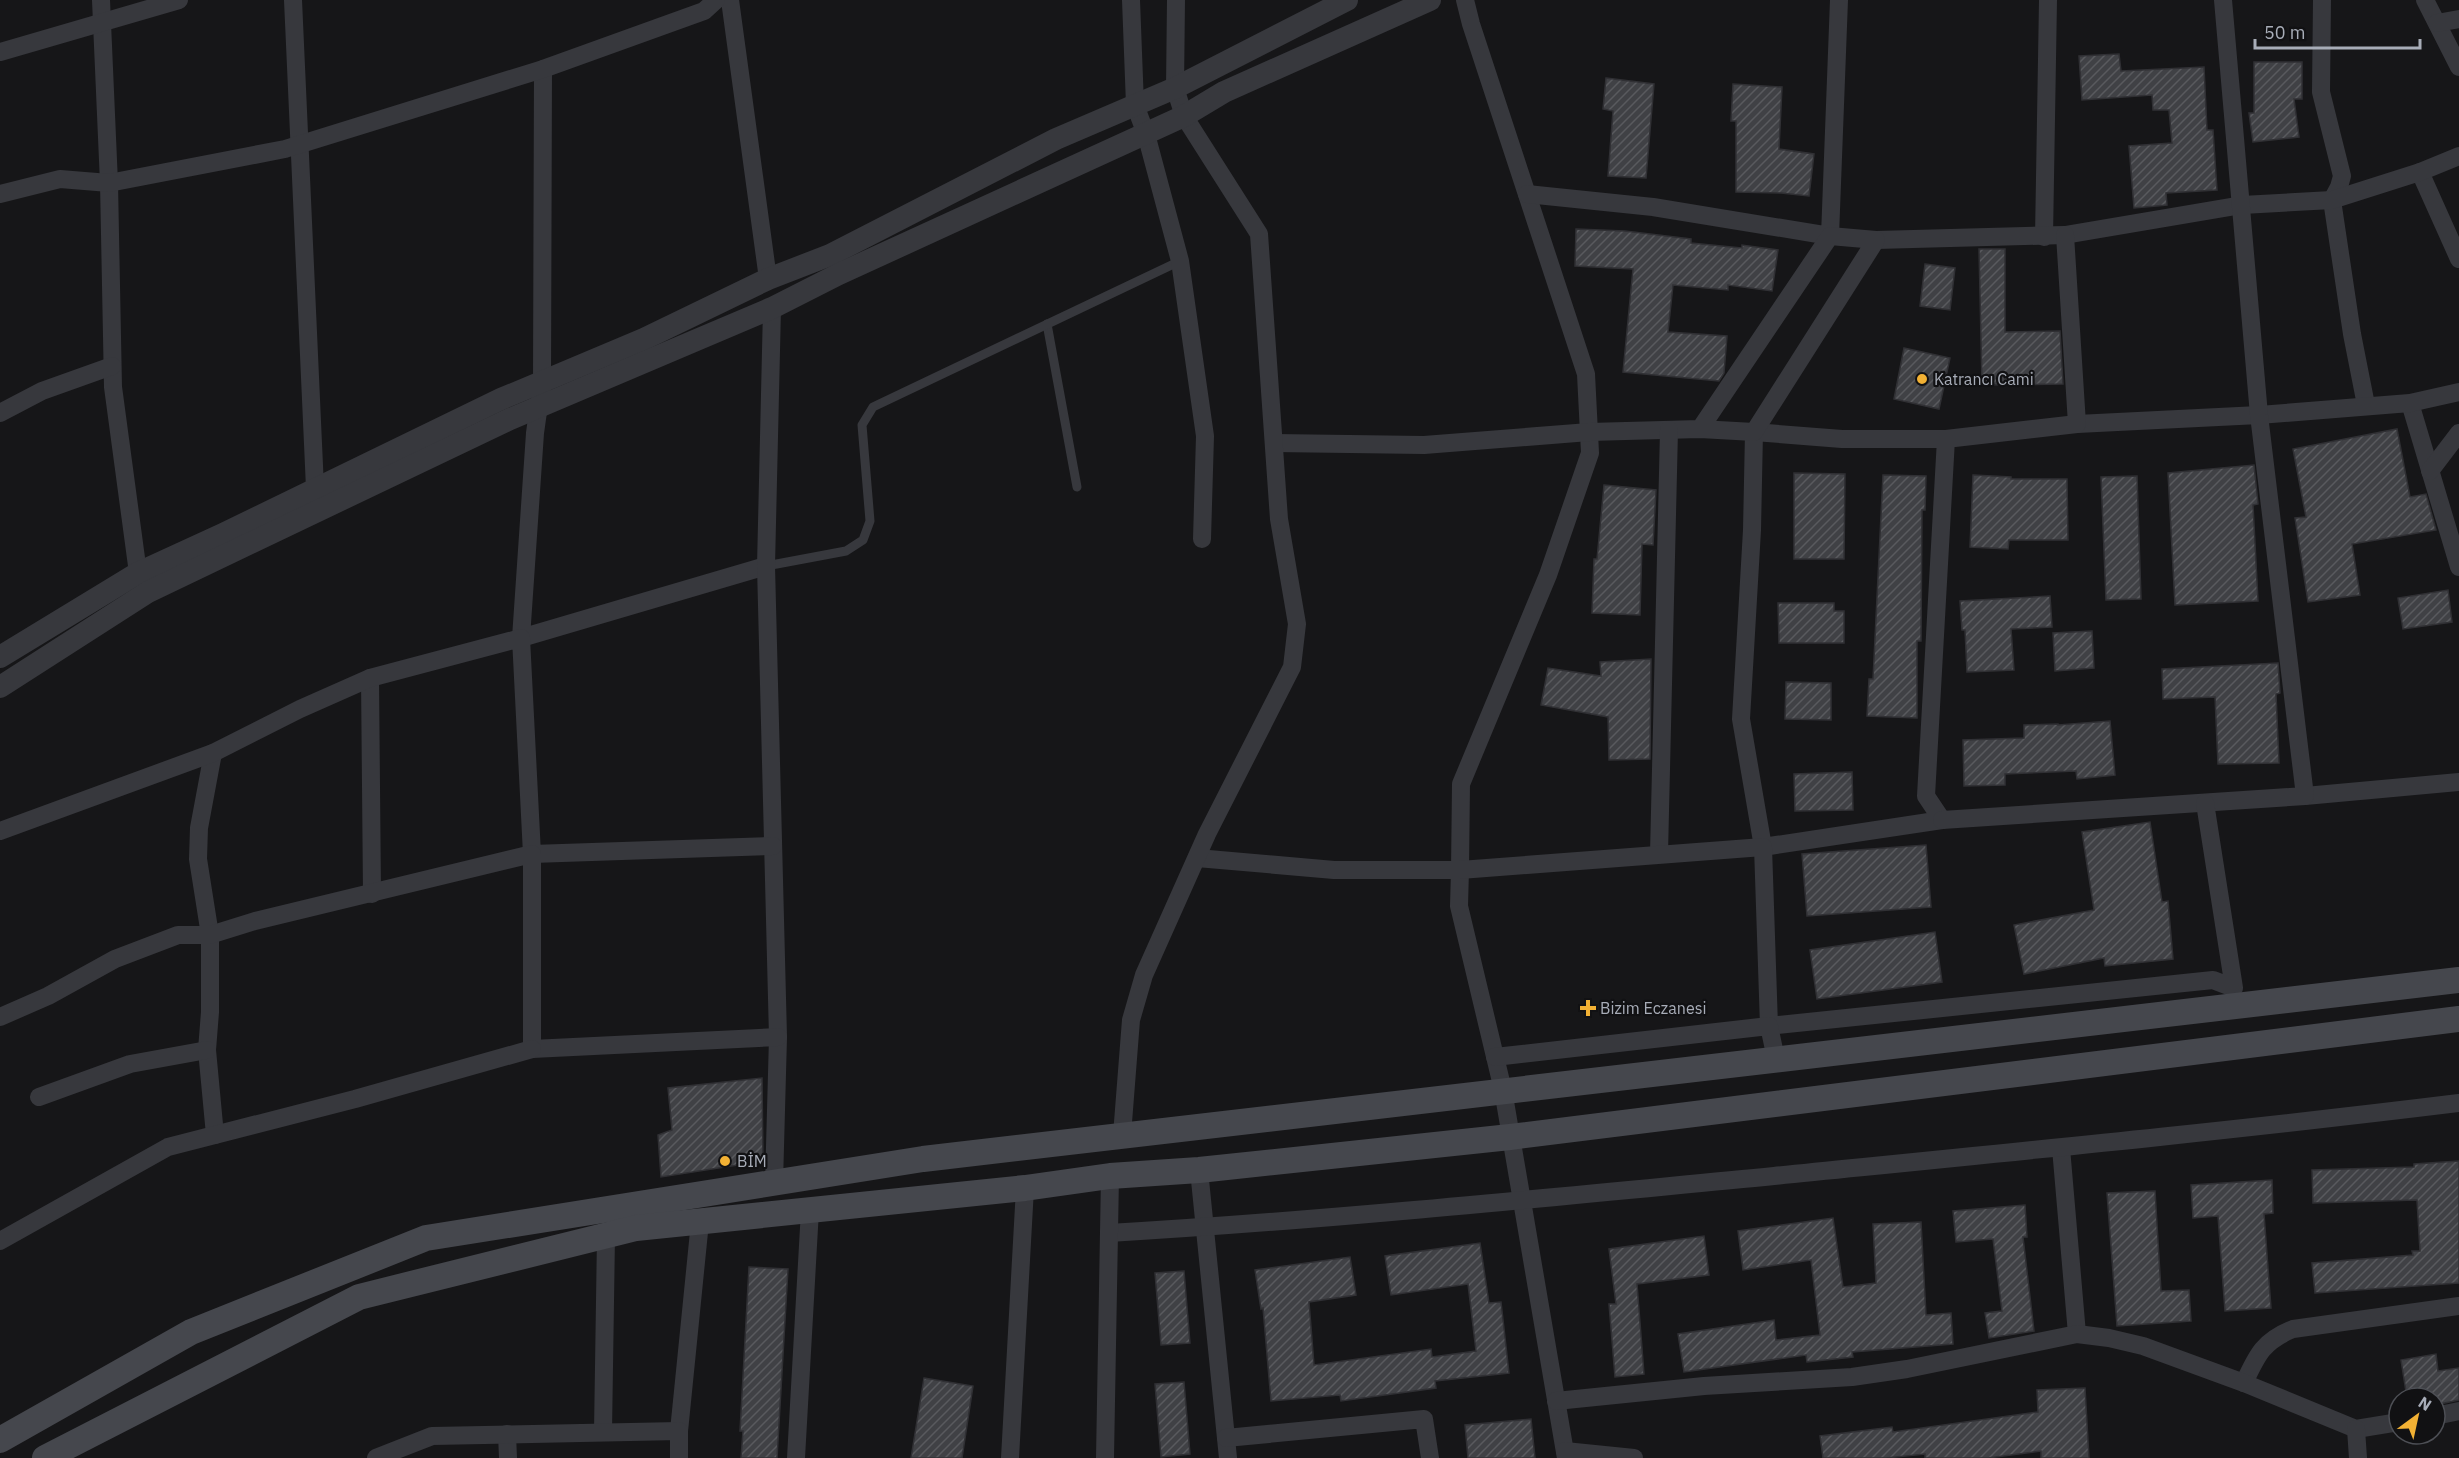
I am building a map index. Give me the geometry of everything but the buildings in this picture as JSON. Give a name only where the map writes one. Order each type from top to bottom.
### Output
[{"type":"main road","points":[[0,1440],[191,1332],[426,1238],[923,1159],[2459,980]]},
{"type":"main road","points":[[45,1458],[359,1297],[636,1228],[1025,1188],[1110,1176],[1199,1170],[1510,1137],[2459,1019]]},
{"type":"street","points":[[101,0],[113,387],[138,573]]},
{"type":"street","points":[[0,52],[179,0]]},
{"type":"street","points":[[293,0],[315,488]]},
{"type":"street","points":[[0,194],[60,179],[108,183],[300,144],[543,69],[704,11],[716,0]]},
{"type":"street","points":[[730,0],[768,279]]},
{"type":"street","points":[[1131,0],[1135,105],[1146,134],[1180,261],[1205,436],[1202,539]]},
{"type":"street","points":[[1122,1135],[1131,1020],[1144,975],[1197,858],[1292,667],[1297,624],[1279,519],[1259,234],[1184,116],[1175,88],[1176,0]]},
{"type":"street","points":[[0,657],[138,573],[501,399],[644,339],[768,279],[830,255],[1056,139],[1175,88],[1347,0]]},
{"type":"street","points":[[0,687],[148,592],[539,407],[772,308],[839,274],[1184,116],[1224,92],[1430,0]]},
{"type":"street","points":[[1466,0],[1471,24],[1586,374],[1590,453],[1548,575],[1461,784],[1459,906],[1503,1090],[1565,1454],[1634,1458]]},
{"type":"street","points":[[1700,429],[1830,236],[1839,0]]},
{"type":"street","points":[[2044,237],[2048,0]]},
{"type":"street","points":[[2223,0],[2259,415],[2305,796]]},
{"type":"street","points":[[2322,0],[2321,92],[2342,176],[2332,200],[2352,334],[2366,405]]},
{"type":"street","points":[[2425,0],[2459,67]]},
{"type":"street","points":[[2437,23],[2459,19]]},
{"type":"street","points":[[532,1049],[532,854],[521,638],[542,383],[543,69]]},
{"type":"street","points":[[1527,194],[1653,207],[1830,236],[1876,240],[2044,237],[2242,205],[2332,200],[2420,172],[2459,156]]},
{"type":"street","points":[[2420,172],[2459,259]]},
{"type":"street","points":[[2065,235],[2077,424]]},
{"type":"street","points":[[1776,1059],[1768,1026],[1763,847],[1741,718],[1752,531],[1754,432],[1876,240]]},
{"type":"street","points":[[772,308],[766,566],[778,1038],[774,1183]]},
{"type":"street","points":[[0,413],[42,391],[112,366]]},
{"type":"street","points":[[1274,443],[1424,445],[1589,432],[1700,429],[1842,439],[1946,439],[2077,424],[2259,415],[2410,403],[2459,393]]},
{"type":"street","points":[[2410,403],[2459,567]]},
{"type":"street","points":[[1659,854],[1669,430]]},
{"type":"street","points":[[2430,471],[2459,433]]},
{"type":"street","points":[[1942,820],[1926,796],[1946,439]]},
{"type":"street","points":[[0,831],[213,753],[300,709],[370,678],[521,638],[766,566]]},
{"type":"street","points":[[370,678],[372,894]]},
{"type":"street","points":[[213,753],[199,828],[198,859],[210,934],[210,1012],[207,1050],[215,1135]]},
{"type":"street","points":[[1197,858],[1334,870],[1460,870],[1763,847],[1942,820],[2305,796],[2459,782]]},
{"type":"street","points":[[1495,1057],[2213,980],[2234,988],[2205,803]]},
{"type":"street","points":[[0,1017],[48,996],[115,959],[178,936],[210,934],[532,854],[773,846]]},
{"type":"street","points":[[0,1241],[168,1148],[355,1100],[532,1049],[778,1038]]},
{"type":"street","points":[[39,1097],[130,1064],[207,1050]]},
{"type":"street","points":[[1109,1233],[1205,1228],[1521,1201],[2061,1148],[2459,1103]]},
{"type":"street","points":[[2061,1148],[2077,1334]]},
{"type":"street","points":[[1199,1170],[1228,1458]]},
{"type":"street","points":[[1105,1458],[1110,1176]]},
{"type":"street","points":[[1010,1458],[1025,1188]]},
{"type":"street","points":[[796,1458],[810,1210]]},
{"type":"street","points":[[679,1458],[678,1431],[700,1222]]},
{"type":"street","points":[[603,1432],[606,1236]]},
{"type":"street","points":[[2244,1383],[2262,1348],[2276,1336],[2293,1329],[2459,1306]]},
{"type":"street","points":[[1556,1401],[1704,1386],[1852,1377],[1907,1370],[2077,1334],[2109,1338],[2143,1347],[2244,1383],[2356,1429],[2387,1424]]},
{"type":"street","points":[[1226,1438],[1424,1419],[1430,1458]]},
{"type":"street","points":[[2356,1429],[2358,1458]]},
{"type":"street","points":[[376,1458],[432,1436],[678,1431]]},
{"type":"street","points":[[507,1434],[508,1458]]},
{"type":"lane","points":[[766,566],[846,551],[863,540],[870,521],[862,425],[873,407],[1180,261]]},
{"type":"lane","points":[[1047,324],[1077,487]]},
{"type":"place","name":"Katrancı Cami","points":[[1922,379]]},
{"type":"place","name":"Bizim Eczanesi","points":[[1588,1008]]},
{"type":"place","name":"BİM","points":[[725,1161]]}]
